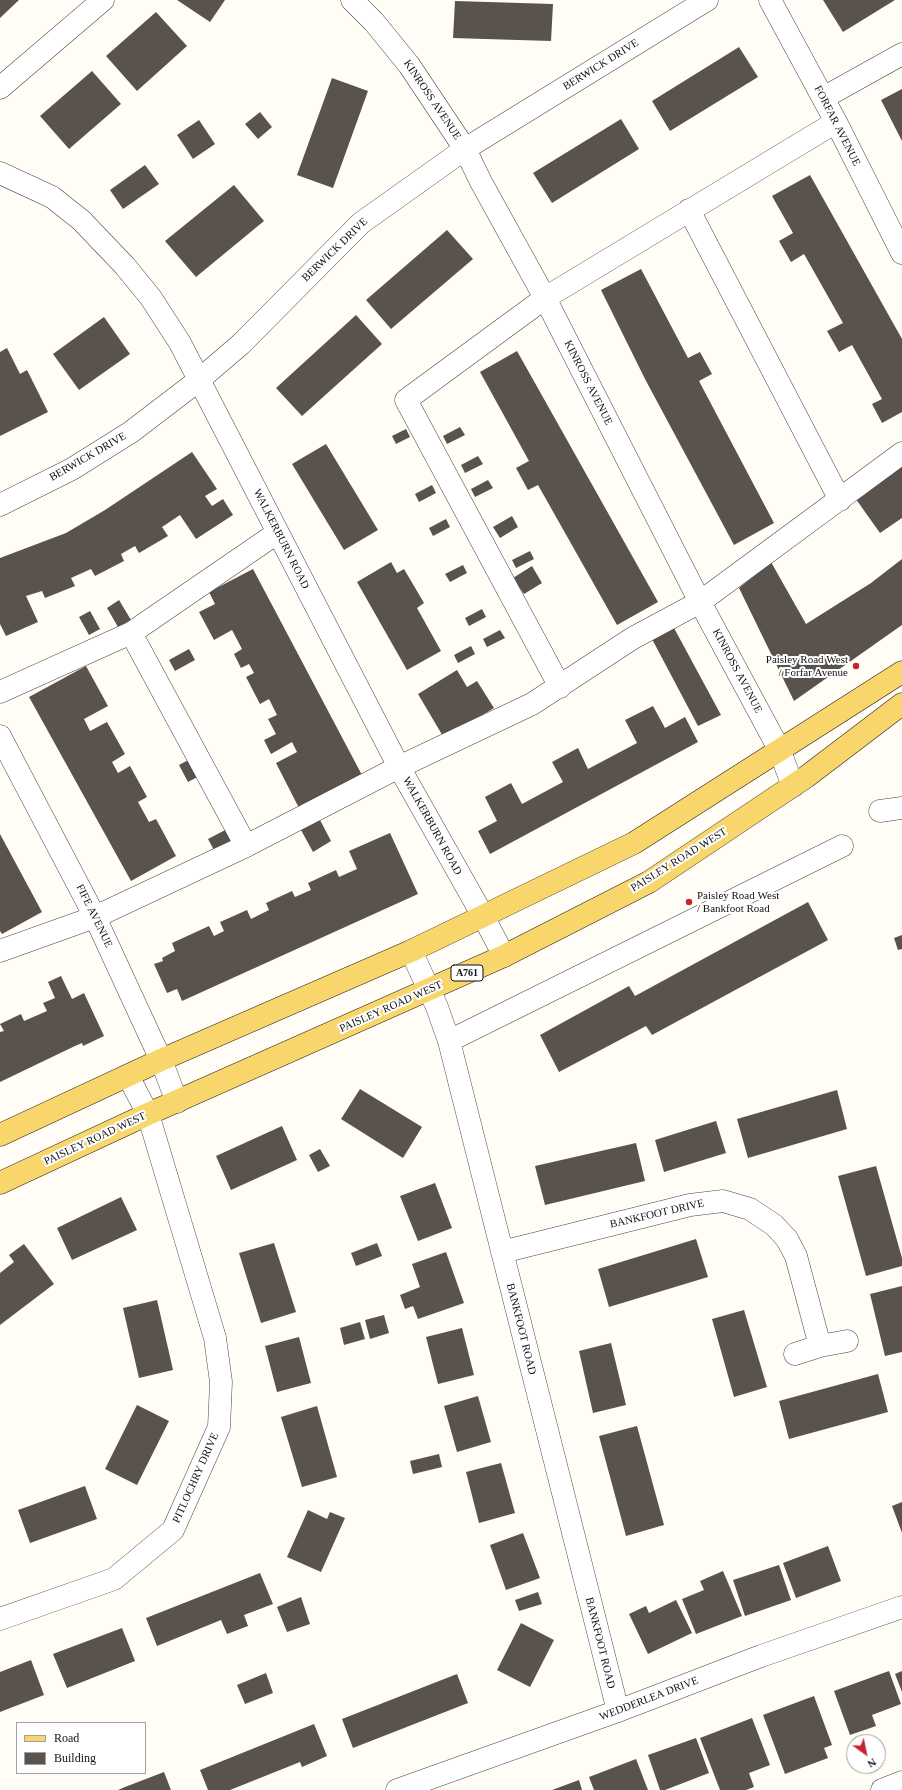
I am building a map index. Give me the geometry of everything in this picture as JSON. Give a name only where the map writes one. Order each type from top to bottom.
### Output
[{"type":"main road","points":[[0,1135],[161,1060],[412,952],[483,916],[634,844],[779,749],[902,672]]},
{"type":"main road","name":"PAISLEY ROAD WEST","points":[[0,1183],[148,1114],[504,956],[649,882],[793,786],[902,704]]},
{"type":"street","points":[[0,88],[103,0]]},
{"type":"street","name":"KINROSS AVENUE","points":[[352,0],[374,22],[410,65],[465,148],[481,182],[545,298],[700,602],[779,749],[793,786]]},
{"type":"street","name":"BERWICK DRIVE","points":[[0,505],[72,469],[132,432],[199,380],[241,344],[361,222],[465,148],[706,0]]},
{"type":"street","name":"FORFAR AVENUE","points":[[770,0],[836,122],[902,253]]},
{"type":"street","points":[[823,98],[902,54]]},
{"type":"street","points":[[560,687],[406,400],[545,298],[836,122]]},
{"type":"street","name":"WALKERBURN ROAD","points":[[0,173],[52,197],[81,220],[125,266],[150,298],[176,337],[399,767],[504,956]]},
{"type":"street","points":[[690,210],[840,500]]},
{"type":"street","points":[[0,951],[95,917],[246,846],[399,767],[532,704],[634,638],[700,602],[902,453]]},
{"type":"street","points":[[0,692],[131,633],[277,533]]},
{"type":"street","points":[[131,633],[246,846]]},
{"type":"street","name":"FIFE AVENUE","points":[[0,736],[95,917],[161,1060],[177,1102]]},
{"type":"street","points":[[880,811],[902,808]]},
{"type":"street","points":[[448,1041],[842,846]]},
{"type":"street","name":"BANKFOOT ROAD","points":[[412,952],[429,990],[448,1041],[618,1711]]},
{"type":"street","name":"PITLOCHRY DRIVE","points":[[0,1619],[114,1579],[173,1530],[219,1427],[221,1382],[215,1338],[148,1114],[128,1076]]},
{"type":"street","name":"BANKFOOT DRIVE","points":[[502,1252],[690,1205],[723,1201],[750,1209],[774,1225],[786,1239],[796,1256],[820,1346]]},
{"type":"street","points":[[794,1354],[820,1346],[847,1341]]},
{"type":"street","name":"WEDDERLEA DRIVE","points":[[397,1790],[618,1711],[760,1656],[902,1607]]},
{"type":"street","points":[[882,1790],[902,1782]]},
{"type":"building","points":[[0,0],[19,0],[0,18]]},
{"type":"building","points":[[177,0],[225,0],[210,22]]},
{"type":"building","points":[[823,0],[895,0],[843,32]]},
{"type":"building","points":[[455,1],[553,4],[551,41],[453,38]]},
{"type":"building","points":[[156,12],[187,46],[137,91],[106,56]]},
{"type":"building","points":[[739,47],[758,77],[670,131],[652,101]]},
{"type":"building","points":[[92,71],[121,104],[69,149],[40,116]]},
{"type":"building","points":[[332,78],[368,91],[333,188],[297,175]]},
{"type":"building","points":[[902,89],[902,141],[881,100]]},
{"type":"building","points":[[260,112],[272,127],[258,139],[245,124]]},
{"type":"building","points":[[621,119],[639,149],[552,203],[533,173]]},
{"type":"building","points":[[199,120],[215,144],[193,159],[177,135]]},
{"type":"building","points":[[145,165],[159,184],[123,209],[110,190]]},
{"type":"building","points":[[810,175],[902,339],[902,412],[882,423],[872,404],[882,399],[852,345],[839,352],[827,331],[843,323],[804,254],[791,262],[779,241],[793,233],[772,196]]},
{"type":"building","points":[[234,185],[264,221],[196,277],[165,241]]},
{"type":"building","points":[[447,230],[473,259],[391,329],[366,300]]},
{"type":"building","points":[[641,269],[688,358],[700,352],[712,374],[699,381],[774,523],[734,545],[645,379],[601,290]]},
{"type":"building","points":[[356,315],[382,344],[302,416],[276,388]]},
{"type":"building","points":[[104,317],[130,354],[79,390],[53,354]]},
{"type":"building","points":[[7,348],[20,374],[27,370],[48,412],[0,436],[0,352]]},
{"type":"building","points":[[517,351],[658,602],[617,625],[538,485],[528,490],[516,468],[529,461],[480,372]]},
{"type":"building","points":[[460,427],[465,435],[447,444],[443,436]]},
{"type":"building","points":[[406,429],[410,437],[396,444],[392,436]]},
{"type":"building","points":[[326,444],[378,530],[344,550],[292,464]]},
{"type":"building","points":[[192,452],[217,489],[205,496],[212,506],[223,499],[233,515],[196,539],[180,515],[162,527],[168,536],[139,553],[135,546],[121,554],[124,561],[95,576],[91,569],[71,578],[75,586],[45,598],[42,591],[26,596],[38,622],[6,636],[0,624],[0,558],[66,533],[105,510]]},
{"type":"building","points":[[478,456],[483,464],[465,473],[461,465]]},
{"type":"building","points":[[902,461],[902,518],[880,533],[853,495]]},
{"type":"building","points":[[488,480],[493,488],[475,497],[471,489]]},
{"type":"building","points":[[432,485],[436,493],[419,502],[415,494]]},
{"type":"building","points":[[512,516],[518,527],[500,538],[493,527]]},
{"type":"building","points":[[446,519],[450,527],[433,536],[429,528]]},
{"type":"building","points":[[530,551],[534,559],[516,568],[512,560]]},
{"type":"building","points":[[902,559],[902,625],[794,701],[739,588],[771,562],[806,624],[871,583]]},
{"type":"building","points":[[391,562],[397,573],[404,569],[424,603],[417,608],[441,651],[407,670],[357,582]]},
{"type":"building","points":[[463,565],[467,573],[450,582],[445,574]]},
{"type":"building","points":[[532,566],[542,583],[524,594],[513,578]]},
{"type":"building","points":[[253,569],[363,777],[300,810],[276,763],[297,752],[292,742],[271,754],[264,740],[276,734],[268,719],[277,715],[269,699],[260,704],[246,677],[254,673],[249,664],[241,668],[234,654],[242,649],[232,630],[214,640],[199,612],[215,604],[209,592]]},
{"type":"building","points":[[119,600],[131,620],[118,627],[107,608]]},
{"type":"building","points":[[482,609],[486,617],[469,626],[465,618]]},
{"type":"building","points":[[90,611],[100,629],[89,635],[79,617]]},
{"type":"building","points":[[674,628],[721,715],[698,726],[652,639]]},
{"type":"building","points":[[500,630],[505,638],[487,647],[483,639]]},
{"type":"building","points":[[471,646],[475,654],[458,663],[454,655]]},
{"type":"building","points":[[189,649],[195,660],[175,671],[169,660]]},
{"type":"building","points":[[86,666],[108,706],[84,719],[90,731],[107,722],[125,754],[112,762],[118,773],[130,766],[147,797],[138,802],[149,822],[156,819],[176,856],[131,881],[29,697]]},
{"type":"building","points":[[457,670],[467,687],[477,681],[494,708],[444,738],[418,694]]},
{"type":"building","points":[[653,706],[665,728],[685,717],[698,742],[490,854],[478,831],[497,821],[485,797],[511,783],[522,804],[563,782],[552,762],[578,748],[588,769],[637,743],[625,720]]},
{"type":"building","points":[[192,758],[201,775],[188,782],[179,765]]},
{"type":"building","points":[[320,820],[331,841],[313,852],[301,830]]},
{"type":"building","points":[[231,827],[239,842],[216,854],[208,839]]},
{"type":"building","points":[[390,833],[418,894],[182,1001],[177,989],[167,993],[154,964],[163,961],[162,958],[175,951],[172,943],[209,926],[214,936],[224,931],[220,922],[247,910],[251,919],[269,910],[266,903],[292,891],[295,897],[311,890],[308,883],[336,870],[339,877],[357,869],[349,851]]},
{"type":"building","points":[[0,834],[42,912],[2,934],[0,931]]},
{"type":"building","points":[[808,902],[828,940],[652,1035],[646,1026],[559,1072],[540,1035],[629,986],[635,996]]},
{"type":"building","points":[[902,935],[902,949],[898,950],[894,938]]},
{"type":"building","points":[[61,976],[72,999],[84,993],[104,1036],[83,1046],[82,1043],[75,1046],[0,1082],[0,1032],[4,1031],[0,1024],[21,1014],[24,1021],[47,1011],[43,1003],[55,998],[48,982]]},
{"type":"building","points":[[360,1089],[422,1127],[403,1158],[341,1119]]},
{"type":"building","points":[[837,1090],[847,1129],[748,1158],[737,1119]]},
{"type":"building","points":[[716,1121],[726,1153],[664,1172],[655,1140]]},
{"type":"building","points":[[282,1126],[297,1160],[231,1190],[216,1156]]},
{"type":"building","points":[[636,1143],[645,1181],[545,1205],[535,1166]]},
{"type":"building","points":[[320,1149],[330,1166],[318,1172],[309,1155]]},
{"type":"building","points":[[876,1166],[902,1258],[902,1266],[866,1276],[838,1176]]},
{"type":"building","points":[[435,1183],[452,1228],[418,1241],[400,1196]]},
{"type":"building","points":[[121,1197],[137,1230],[72,1260],[57,1228]]},
{"type":"building","points":[[696,1239],[708,1277],[609,1307],[598,1269]]},
{"type":"building","points":[[274,1243],[296,1312],[261,1323],[239,1253]]},
{"type":"building","points":[[377,1243],[382,1256],[356,1266],[351,1253]]},
{"type":"building","points":[[24,1244],[54,1284],[0,1325],[0,1273],[14,1262],[9,1255]]},
{"type":"building","points":[[446,1252],[464,1303],[418,1319],[413,1306],[405,1309],[400,1295],[420,1287],[412,1264]]},
{"type":"building","points":[[902,1286],[902,1352],[885,1356],[870,1294]]},
{"type":"building","points":[[157,1300],[173,1370],[139,1378],[123,1308]]},
{"type":"building","points":[[744,1310],[767,1387],[734,1397],[712,1319]]},
{"type":"building","points":[[384,1315],[389,1333],[370,1339],[365,1320]]},
{"type":"building","points":[[360,1322],[365,1339],[344,1345],[340,1328]]},
{"type":"building","points":[[462,1328],[474,1375],[438,1384],[426,1337]]},
{"type":"building","points":[[299,1337],[311,1383],[277,1392],[265,1346]]},
{"type":"building","points":[[611,1343],[626,1405],[593,1413],[579,1351]]},
{"type":"building","points":[[878,1374],[888,1412],[789,1439],[779,1401]]},
{"type":"building","points":[[478,1396],[491,1442],[457,1452],[444,1406]]},
{"type":"building","points":[[137,1405],[169,1421],[137,1485],[105,1469]]},
{"type":"building","points":[[317,1406],[337,1477],[302,1487],[281,1417]]},
{"type":"building","points":[[637,1426],[664,1525],[626,1536],[599,1436]]},
{"type":"building","points":[[439,1454],[442,1467],[413,1474],[410,1461]]},
{"type":"building","points":[[501,1463],[515,1513],[479,1523],[466,1472]]},
{"type":"building","points":[[85,1486],[97,1519],[30,1543],[18,1510]]},
{"type":"building","points":[[902,1502],[902,1533],[892,1506]]},
{"type":"building","points":[[308,1510],[327,1519],[330,1512],[345,1518],[321,1572],[287,1557]]},
{"type":"building","points":[[523,1533],[540,1578],[506,1590],[490,1545]]},
{"type":"building","points":[[828,1546],[841,1581],[796,1598],[783,1563]]},
{"type":"building","points":[[779,1565],[791,1600],[745,1616],[733,1580]]},
{"type":"building","points":[[723,1571],[742,1616],[696,1634],[682,1599],[704,1590],[700,1581]]},
{"type":"building","points":[[260,1573],[273,1604],[244,1615],[248,1626],[227,1634],[221,1620],[157,1646],[146,1618]]},
{"type":"building","points":[[538,1592],[542,1604],[519,1611],[515,1600]]},
{"type":"building","points":[[301,1597],[310,1624],[287,1632],[277,1607]]},
{"type":"building","points":[[676,1600],[692,1633],[648,1654],[629,1614],[646,1606],[649,1613]]},
{"type":"building","points":[[521,1623],[554,1640],[530,1687],[497,1670]]},
{"type":"building","points":[[122,1628],[135,1661],[67,1688],[53,1654]]},
{"type":"building","points":[[31,1660],[44,1695],[0,1712],[0,1672]]},
{"type":"building","points":[[889,1671],[901,1704],[872,1715],[876,1726],[850,1734],[834,1691]]},
{"type":"building","points":[[902,1671],[902,1692],[895,1674]]},
{"type":"building","points":[[266,1673],[273,1693],[245,1704],[237,1685]]},
{"type":"building","points":[[457,1674],[468,1703],[353,1748],[342,1719]]},
{"type":"building","points":[[814,1696],[832,1745],[824,1748],[828,1758],[785,1774],[763,1715]]},
{"type":"building","points":[[752,1718],[770,1765],[749,1773],[754,1787],[746,1790],[720,1790],[700,1738]]},
{"type":"building","points":[[314,1724],[327,1756],[302,1767],[300,1762],[230,1790],[208,1790],[200,1770]]},
{"type":"building","points":[[696,1738],[709,1773],[665,1790],[660,1790],[648,1755]]},
{"type":"building","points":[[636,1759],[648,1790],[594,1790],[589,1777]]},
{"type":"building","points":[[164,1772],[171,1790],[118,1790],[125,1787]]},
{"type":"building","points":[[579,1780],[582,1790],[552,1790]]},
{"type":"place","name":"Paisley Road West / Forfar Avenue","points":[[856,666]]},
{"type":"place","name":"Paisley Road West / Bankfoot Road","points":[[689,902]]}]
